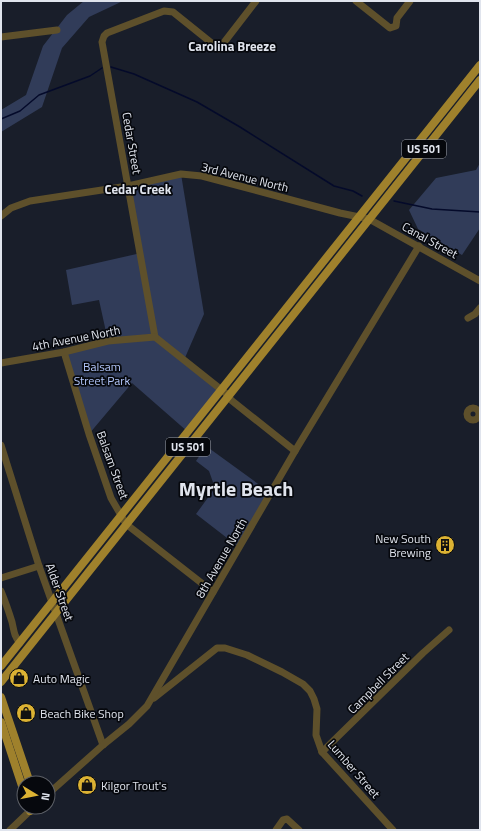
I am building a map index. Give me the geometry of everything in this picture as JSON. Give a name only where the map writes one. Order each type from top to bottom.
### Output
[{"type":"main road","name":"US 501","points":[[1,666],[480,65]]},
{"type":"main road","name":"US 501","points":[[1,682],[480,80]]},
{"type":"main road","points":[[1,696],[27,775]]},
{"type":"main road","points":[[1,722],[18,775]]},
{"type":"street","name":"Cedar Street","points":[[155,337],[102,42],[107,33],[164,12],[173,12],[219,49],[256,1]]},
{"type":"street","points":[[356,1],[390,28],[396,26],[397,18],[410,1]]},
{"type":"street","points":[[1,37],[57,30]]},
{"type":"street","name":"3rd Avenue North","points":[[1,216],[11,208],[30,201],[128,186],[181,174],[202,176],[369,219]]},
{"type":"street","name":"Canal Street","points":[[369,219],[480,281]]},
{"type":"street","name":"8th Avenue North","points":[[56,787],[129,724],[147,706],[296,451],[419,246]]},
{"type":"street","points":[[468,318],[475,314],[480,308]]},
{"type":"street","points":[[155,337],[221,390],[231,400],[296,451]]},
{"type":"street","name":"4th Avenue North","points":[[1,363],[64,352],[108,341],[155,337]]},
{"type":"street","name":"Balsam Street","points":[[64,352],[89,434],[111,498],[121,516],[126,524],[213,592]]},
{"type":"street","name":"Alder Street","points":[[1,445],[39,566],[103,745]]},
{"type":"street","points":[[1,578],[39,566]]},
{"type":"street","points":[[1,591],[13,631],[20,643]]},
{"type":"street","name":"Campbell Street","points":[[322,752],[449,630]]},
{"type":"street","name":"Lumber Street","points":[[150,701],[217,648],[225,648],[247,655],[282,672],[303,684],[310,691],[317,709],[316,735],[322,752],[393,830]]},
{"type":"street","points":[[10,830],[24,815]]},
{"type":"street","points":[[276,830],[283,820],[287,818],[299,830]]},
{"type":"green space","points":[[84,1],[123,1],[89,17],[62,48],[42,107],[1,132],[1,110],[26,95],[43,46],[67,15]]},
{"type":"green space","points":[[480,163],[480,228],[462,255],[418,229],[409,210],[436,178],[476,170]]},
{"type":"green space","name":"Balsam Street Park","points":[[181,174],[204,314],[184,360],[221,390],[188,432],[132,383],[89,434],[64,352],[108,341],[99,300],[72,305],[66,270],[141,253],[128,186]]},
{"type":"green space","points":[[206,446],[272,494],[240,548],[196,514],[215,488],[209,471],[196,461]]},
{"type":"waterway","points":[[111,67],[134,74],[197,102],[334,186],[353,191],[362,196]]},
{"type":"waterway","points":[[1,119],[20,111],[39,95],[90,76],[102,68]]},
{"type":"waterway","points":[[394,201],[432,209],[480,212]]},
{"type":"place","name":"New South Brewing","points":[[445,545]]},
{"type":"place","name":"Auto Magic","points":[[19,678]]},
{"type":"place","name":"Beach Bike Shop","points":[[26,713]]},
{"type":"place","name":"Kilgor Trout's","points":[[87,785]]},
{"type":"district","name":"Carolina Breeze","points":[[232,46]]},
{"type":"district","name":"Cedar Creek","points":[[138,189]]},
{"type":"district","name":"Myrtle Beach","points":[[236,488]]}]
